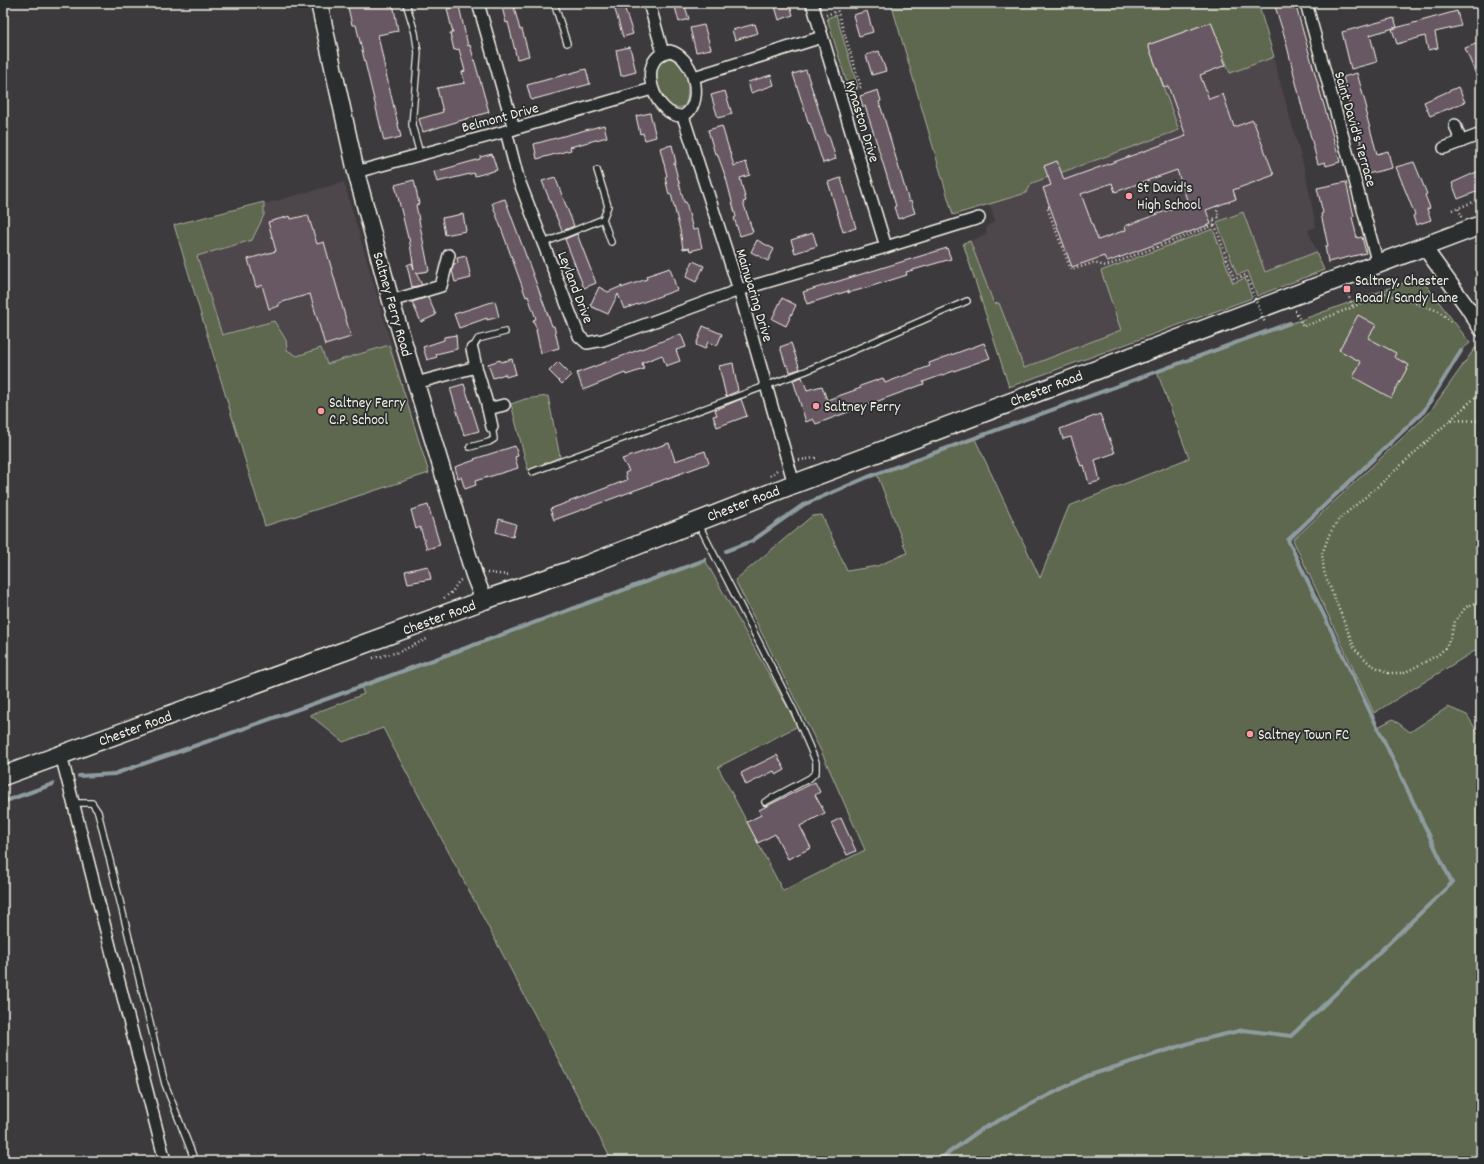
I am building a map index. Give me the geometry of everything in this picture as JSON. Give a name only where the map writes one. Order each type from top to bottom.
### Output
[{"type":"main road","name":"Saltney Ferry Road","points":[[320,3],[356,172],[391,301],[474,575],[484,600]]},
{"type":"main road","name":"Chester Road","points":[[3,776],[484,600],[584,566],[794,484],[1481,225]]},
{"type":"street","name":"Leyland Drive","points":[[478,3],[510,130],[518,178],[579,336],[587,343],[603,340],[739,290]]},
{"type":"street","points":[[649,3],[662,53]]},
{"type":"street","name":"Kynaston Drive","points":[[812,3],[886,247]]},
{"type":"street","name":"Saint David's Terrace","points":[[1306,3],[1378,264]]},
{"type":"street","points":[[694,77],[822,37]]},
{"type":"street","points":[[670,51],[678,53],[694,77],[695,87],[693,105],[690,111],[683,116],[674,115],[667,110],[652,89],[651,69],[655,60],[662,53],[670,51]]},
{"type":"street","name":"Belmont Drive","points":[[356,172],[652,89]]},
{"type":"street","name":"Mainwaring Drive","points":[[683,116],[739,290],[794,484]]},
{"type":"street","points":[[1455,125],[1461,142]]},
{"type":"street","points":[[1444,148],[1481,134]]},
{"type":"street","points":[[739,290],[979,218]]},
{"type":"street","points":[[1424,247],[1468,308],[1481,329]]},
{"type":"street","points":[[391,301],[441,286],[449,255]]},
{"type":"street","points":[[472,350],[492,426]]},
{"type":"street","points":[[416,383],[476,367]]},
{"type":"street","points":[[488,409],[504,405]]},
{"type":"street","points":[[61,755],[165,1161]]},
{"type":"lane","points":[[406,3],[415,33],[418,53],[412,125],[420,154]]},
{"type":"lane","points":[[554,3],[567,43]]},
{"type":"lane","points":[[597,170],[608,206],[603,219],[611,242]]},
{"type":"lane","points":[[544,243],[603,219]]},
{"type":"lane","points":[[532,472],[766,386],[847,354],[883,336],[968,301]]},
{"type":"lane","points":[[472,350],[478,339],[505,332]]},
{"type":"lane","points":[[470,448],[494,439],[492,426]]},
{"type":"lane","points":[[697,521],[794,711],[816,762],[816,772],[810,778],[765,802]]},
{"type":"lane","points":[[73,803],[92,803],[98,812],[165,1084],[195,1161]]},
{"type":"path","points":[[835,3],[861,88],[839,94]]},
{"type":"path","points":[[1452,210],[1481,199]]},
{"type":"path","points":[[1216,206],[1219,217],[1213,219],[1234,279],[1246,275],[1265,323]]},
{"type":"path","points":[[1049,207],[1047,207],[1071,270],[1093,263],[1106,266],[1215,225]]},
{"type":"path","points":[[1458,208],[1463,220]]},
{"type":"path","points":[[1291,313],[1296,311],[1303,327],[1353,307],[1382,292],[1439,311],[1452,323]]},
{"type":"path","points":[[1481,392],[1452,420],[1338,520],[1329,535],[1322,554],[1324,572],[1355,650],[1370,664],[1388,673],[1404,673],[1438,655],[1446,647],[1455,621],[1466,607],[1481,601]]},
{"type":"path","points":[[1452,420],[1481,421]]},
{"type":"shaded area","name":"St David's High School","points":[[891,3],[1258,3],[1306,175],[1316,227],[1308,230],[1324,270],[1257,296],[1251,279],[1246,281],[1252,298],[1009,387],[963,243],[986,235],[987,226],[995,221],[990,205],[953,215]]},
{"type":"shaded area","name":"Saltney Ferry C.P. School","points":[[344,182],[429,474],[265,526],[174,225],[261,205]]},
{"type":"green space","points":[[891,3],[1258,3],[1274,57],[1230,73],[1211,22],[1148,45],[1179,130],[1032,183],[1026,193],[953,215]]},
{"type":"green space","points":[[836,15],[858,87],[849,90],[827,18]]},
{"type":"green space","points":[[664,58],[669,58],[681,65],[687,78],[688,92],[685,106],[677,107],[669,105],[659,92],[656,75],[657,67],[661,60]]},
{"type":"green space","points":[[264,202],[264,215],[252,240],[197,256],[222,335],[274,321],[286,340],[287,350],[297,356],[321,348],[327,364],[389,345],[429,473],[265,526],[174,225]]},
{"type":"green space","points":[[1243,212],[1265,272],[1316,252],[1324,270],[1257,296],[1248,271],[1237,275],[1217,222]]},
{"type":"green space","points":[[1213,229],[1233,283],[1245,278],[1252,298],[1009,387],[963,243],[970,241],[994,304],[999,303],[1024,368],[1121,330],[1101,271]]},
{"type":"green space","points":[[1420,277],[1470,343],[1460,351],[1424,411],[1288,540],[1378,727],[1393,719],[1410,732],[1448,707],[1467,715],[1481,738],[1481,1161],[612,1161],[383,728],[343,742],[310,715],[364,694],[361,687],[705,560],[798,726],[718,767],[783,891],[865,850],[822,753],[735,580],[812,516],[822,515],[847,571],[877,566],[907,553],[877,474],[975,439],[1040,578],[1069,506],[1189,458],[1157,372]]},
{"type":"green space","points":[[1475,348],[1481,349],[1481,647],[1374,713],[1293,540],[1429,413]]},
{"type":"green space","points":[[548,396],[560,457],[528,470],[511,404],[525,399]]},
{"type":"building","points":[[347,3],[393,3],[398,31],[378,35],[401,137],[384,141],[356,25],[352,25]]},
{"type":"building","points":[[501,3],[513,3],[529,56],[517,59],[508,22],[506,23]]},
{"type":"building","points":[[613,3],[623,3],[633,34],[623,37]]},
{"type":"building","points":[[674,3],[684,3],[689,19],[679,22]]},
{"type":"building","points":[[774,3],[789,3],[793,15],[779,20]]},
{"type":"building","points":[[1274,3],[1295,3],[1340,162],[1326,166],[1325,162],[1318,164],[1285,38]]},
{"type":"building","points":[[459,6],[468,46],[470,45],[489,112],[423,132],[419,119],[443,112],[437,88],[465,83],[462,72],[465,71],[459,49],[454,50],[450,33],[453,33],[447,9]]},
{"type":"building","points":[[867,11],[873,32],[859,36],[853,15]]},
{"type":"building","points":[[1457,11],[1461,26],[1435,32],[1438,48],[1428,50],[1425,36],[1397,44],[1392,29]]},
{"type":"building","points":[[1394,18],[1397,27],[1370,35],[1377,62],[1351,69],[1342,32]]},
{"type":"building","points":[[1211,22],[1224,55],[1222,56],[1226,65],[1200,75],[1209,99],[1223,94],[1234,127],[1253,120],[1274,175],[1233,190],[1236,199],[1206,210],[1211,224],[1107,262],[1104,256],[1072,267],[1043,188],[1051,185],[1044,166],[1057,161],[1064,180],[1186,136],[1168,86],[1164,87],[1148,45]],"holes":[[[1177,170],[1188,203],[1125,226],[1126,230],[1098,240],[1081,194],[1112,183],[1115,192]]]},
{"type":"building","points":[[755,24],[758,33],[735,40],[732,30]]},
{"type":"building","points":[[704,25],[711,49],[696,52],[690,28]]},
{"type":"building","points":[[1481,42],[1481,84],[1480,84],[1465,48]]},
{"type":"building","points":[[630,47],[636,72],[621,76],[616,50]]},
{"type":"building","points":[[879,51],[886,71],[872,75],[866,55]]},
{"type":"building","points":[[586,69],[590,84],[531,100],[527,85]]},
{"type":"building","points":[[806,70],[836,159],[823,163],[793,74]]},
{"type":"building","points":[[1357,73],[1377,154],[1388,151],[1392,168],[1367,174],[1360,147],[1362,147],[1345,90],[1347,89],[1343,77]]},
{"type":"building","points":[[771,75],[774,85],[751,93],[748,82]]},
{"type":"building","points":[[1458,87],[1465,102],[1430,116],[1424,102]]},
{"type":"building","points":[[878,90],[881,101],[879,102],[909,202],[911,201],[915,213],[898,219],[894,207],[896,206],[873,131],[865,106],[863,107],[860,96]]},
{"type":"building","points":[[725,91],[732,114],[718,118],[711,95]]},
{"type":"building","points":[[650,113],[656,137],[645,140],[643,133],[640,134],[636,116]]},
{"type":"building","points":[[604,125],[607,137],[570,147],[571,150],[537,159],[534,144]]},
{"type":"building","points":[[722,126],[734,166],[746,162],[750,175],[740,178],[746,201],[743,202],[753,232],[740,236],[734,218],[736,217],[726,178],[717,153],[715,154],[708,130]]},
{"type":"building","points":[[672,145],[676,163],[674,163],[684,202],[686,202],[693,230],[698,229],[702,248],[690,251],[689,248],[683,249],[671,194],[669,195],[665,177],[667,176],[660,148]]},
{"type":"building","points":[[492,154],[497,170],[475,176],[474,173],[437,182],[434,172],[480,159],[480,157]]},
{"type":"building","points":[[1414,162],[1427,194],[1425,195],[1430,208],[1427,209],[1431,220],[1416,225],[1413,216],[1415,215],[1396,167]]},
{"type":"building","points":[[1481,170],[1481,190],[1458,199],[1452,183]]},
{"type":"building","points":[[555,177],[574,226],[562,231],[542,181]]},
{"type":"building","points":[[841,178],[856,228],[843,232],[828,182]]},
{"type":"building","points":[[414,180],[419,204],[416,205],[429,271],[416,273],[422,285],[412,287],[407,265],[412,263],[414,269],[409,238],[395,185]]},
{"type":"building","points":[[1346,182],[1354,216],[1352,217],[1357,238],[1362,237],[1366,253],[1328,262],[1325,246],[1328,246],[1321,214],[1323,213],[1317,188]]},
{"type":"building","points":[[505,199],[552,326],[554,326],[559,348],[541,353],[537,330],[533,320],[536,319],[528,296],[526,297],[492,203]]},
{"type":"building","points":[[463,214],[466,231],[445,235],[442,218]]},
{"type":"building","points":[[308,215],[317,244],[324,242],[351,337],[325,345],[310,294],[279,303],[279,306],[269,309],[262,285],[256,287],[248,259],[276,251],[268,222],[290,216],[291,219]]},
{"type":"building","points":[[813,233],[817,246],[795,253],[791,240]]},
{"type":"building","points":[[577,234],[596,283],[584,288],[565,239]]},
{"type":"building","points":[[757,240],[774,249],[768,261],[751,252]]},
{"type":"building","points":[[947,248],[951,259],[906,272],[907,275],[869,287],[848,293],[848,291],[807,304],[803,292]]},
{"type":"building","points":[[466,256],[471,278],[455,282],[452,270],[454,264],[458,263],[457,258]]},
{"type":"building","points":[[693,261],[704,266],[696,282],[686,277]]},
{"type":"building","points":[[670,268],[677,290],[624,309],[618,294],[608,314],[590,306],[599,287],[608,292],[622,286],[621,288],[647,279],[646,276]]},
{"type":"building","points":[[428,297],[436,315],[421,322],[412,302]]},
{"type":"building","points":[[782,298],[796,305],[786,326],[772,319]]},
{"type":"building","points":[[495,301],[499,317],[487,320],[487,318],[459,328],[454,314]]},
{"type":"building","points":[[1358,315],[1376,325],[1368,338],[1396,353],[1394,357],[1409,365],[1391,398],[1353,377],[1361,362],[1339,350]]},
{"type":"building","points":[[703,326],[722,334],[717,346],[708,342],[705,349],[696,345]]},
{"type":"building","points":[[681,334],[686,347],[676,350],[680,361],[666,366],[662,355],[642,363],[644,369],[626,375],[625,373],[583,390],[577,373]]},
{"type":"building","points":[[456,335],[457,349],[436,354],[437,357],[427,360],[423,347],[444,340],[444,337]]},
{"type":"building","points":[[791,343],[800,369],[790,372],[788,365],[786,366],[780,347]]},
{"type":"building","points":[[984,343],[990,358],[923,382],[924,384],[816,424],[813,419],[806,422],[793,380],[802,377],[807,390],[822,386],[827,400],[861,388],[860,386],[883,378],[885,383],[930,366],[929,363]]},
{"type":"building","points":[[512,359],[516,374],[506,377],[505,374],[493,378],[488,364],[500,360],[501,362]]},
{"type":"building","points":[[558,362],[571,375],[562,384],[549,371]]},
{"type":"building","points":[[733,363],[738,391],[726,396],[719,366]]},
{"type":"building","points":[[464,384],[479,431],[464,435],[450,388]]},
{"type":"building","points":[[741,399],[747,416],[717,427],[713,416],[717,415],[715,410]]},
{"type":"building","points":[[1100,414],[1115,453],[1095,460],[1100,481],[1089,484],[1084,465],[1081,466],[1071,437],[1063,439],[1060,429]]},
{"type":"building","points":[[669,443],[675,461],[705,451],[709,463],[554,520],[550,509],[627,480],[625,473],[629,471],[622,459]]},
{"type":"building","points":[[515,446],[518,456],[515,457],[518,468],[475,481],[476,485],[465,489],[461,477],[458,478],[455,467],[475,460],[474,459]]},
{"type":"building","points":[[428,505],[440,545],[427,549],[420,527],[416,529],[411,510]]},
{"type":"building","points":[[499,519],[516,524],[513,537],[496,532]]},
{"type":"building","points":[[428,566],[431,579],[408,583],[405,571]]},
{"type":"building","points":[[777,755],[785,770],[776,775],[774,771],[746,785],[741,773]]},
{"type":"building","points":[[815,782],[820,792],[815,795],[825,813],[800,826],[811,848],[788,859],[775,834],[758,843],[747,822],[761,815],[759,810]]},
{"type":"building","points":[[841,818],[856,851],[847,855],[831,823]]},
{"type":"waterway","points":[[726,551],[752,541],[803,505],[868,477],[1290,323]]},
{"type":"waterway","points":[[937,1161],[982,1129],[1087,1076],[1196,1041],[1243,1030],[1291,1036],[1452,883],[1288,540],[1424,411],[1461,351]]},
{"type":"waterway","points":[[79,776],[114,774],[332,697],[705,560]]},
{"type":"waterway","points":[[3,802],[53,784]]},
{"type":"place","name":"St David's High School","points":[[1129,196]]},
{"type":"place","name":"Saltney, Chester Road / Sandy Lane","points":[[1347,289]]},
{"type":"place","name":"Saltney Ferry","points":[[816,406]]},
{"type":"place","name":"Saltney Ferry C.P. School","points":[[321,411]]},
{"type":"place","name":"Saltney Town FC","points":[[1250,734]]}]
